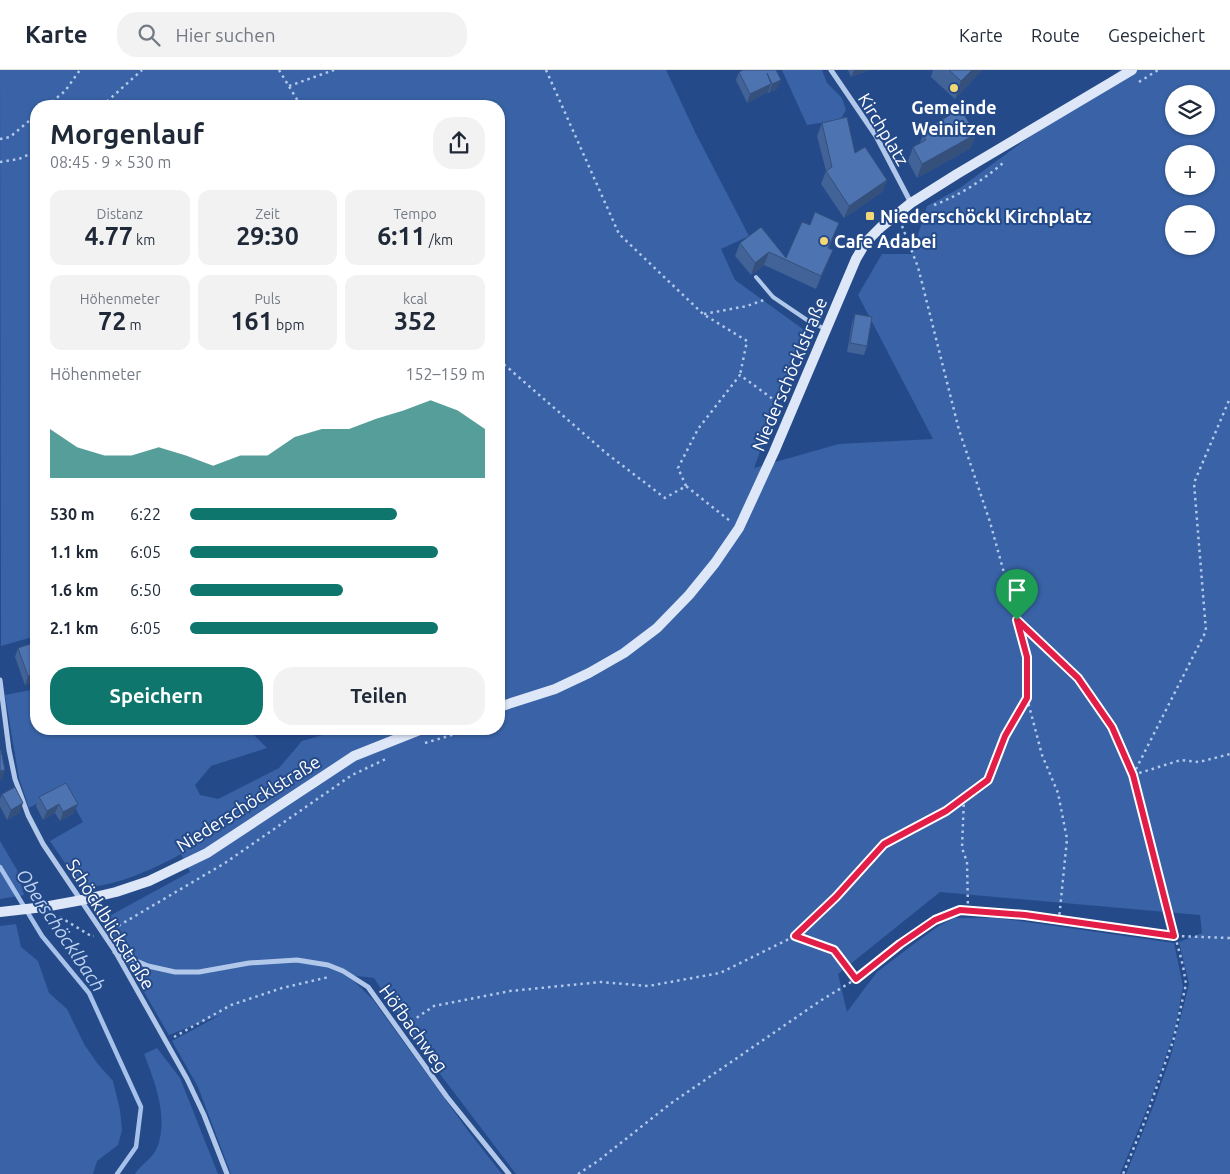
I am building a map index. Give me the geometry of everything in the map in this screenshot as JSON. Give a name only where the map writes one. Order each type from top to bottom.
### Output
[{"type":"main road","name":"Niederschöcklstraße","points":[[505,705],[555,689],[589,673],[624,653],[657,628],[689,595],[715,563],[739,528],[791,413],[856,259],[866,242],[911,203],[1132,70]]},
{"type":"main road","name":"Niederschöcklstraße","points":[[0,912],[82,900],[116,892],[149,881],[207,853],[354,756],[407,735]]},
{"type":"street","name":"Kirchplatz","points":[[831,70],[876,136],[911,203]]},
{"type":"street","name":"Schöcklblickstraße","points":[[0,680],[9,750],[15,779],[24,806],[43,844],[115,951],[187,1079],[227,1174]]},
{"type":"street","name":"Höfbachweg","points":[[115,951],[148,966],[175,972],[199,972],[249,963],[297,960],[328,965],[343,971],[368,987],[447,1097],[509,1174]]},
{"type":"lane","points":[[756,276],[773,297],[826,330]]},
{"type":"path","points":[[54,100],[65,91],[80,70]]},
{"type":"path","points":[[109,100],[142,70]]},
{"type":"path","points":[[279,70],[298,100]]},
{"type":"path","points":[[290,86],[334,70]]},
{"type":"path","points":[[546,70],[619,234],[703,314],[747,341],[740,375],[698,429],[678,468],[686,486],[739,528]]},
{"type":"path","points":[[1134,85],[1158,70]]},
{"type":"path","points":[[0,139],[10,137],[30,120]]},
{"type":"path","points":[[0,162],[19,159],[30,153]]},
{"type":"path","points":[[926,208],[953,197],[986,178],[1006,160]]},
{"type":"path","points":[[896,228],[902,224],[918,267],[958,430],[990,522],[1027,657],[1027,698],[1042,755],[1058,793],[1067,839],[1060,920]]},
{"type":"path","points":[[703,314],[747,306],[773,297]]},
{"type":"path","points":[[505,365],[606,453],[665,498],[686,486]]},
{"type":"path","points":[[740,375],[791,413]]},
{"type":"path","points":[[1133,775],[1206,631],[1194,483],[1230,398]]},
{"type":"path","points":[[1017,620],[1078,678],[1112,727],[1133,775],[1186,984],[1174,1038],[1144,1123],[1123,1174]]},
{"type":"path","points":[[400,1030],[434,1006],[510,990],[602,982],[648,986],[720,973],[795,936],[836,897],[884,844],[946,811],[988,780],[1005,736],[1027,698]]},
{"type":"path","points":[[417,745],[451,735]]},
{"type":"path","points":[[1133,775],[1181,760],[1199,762],[1230,754]]},
{"type":"path","points":[[56,916],[91,936],[103,935],[224,863],[352,775],[392,756]]},
{"type":"path","points":[[964,798],[962,848],[967,862],[968,910]]},
{"type":"path","points":[[578,1174],[598,1161],[670,1104],[820,1001],[856,979],[900,944],[935,920],[960,910],[1060,920],[1174,936],[1230,938]]},
{"type":"path","points":[[795,936],[834,950],[856,979]]},
{"type":"path","points":[[166,1041],[231,1005],[343,971]]},
{"type":"shaded area","points":[[0,70],[666,70],[696,134],[749,236],[721,249],[735,280],[804,330],[754,468],[839,444],[933,439],[858,295],[882,254],[912,254],[927,206],[960,188],[1120,70],[1230,70],[1230,1174],[1126,1174],[1171,1055],[1189,984],[1179,942],[1202,933],[1200,915],[940,892],[838,974],[847,1012],[877,972],[919,940],[954,918],[998,918],[1174,943],[1183,986],[1175,1030],[1149,1104],[1120,1174],[516,1174],[421,1049],[374,978],[348,975],[373,1000],[502,1174],[231,1174],[198,1087],[172,1041],[220,1015],[169,1035],[102,920],[190,872],[181,854],[160,865],[117,882],[103,885],[80,885],[50,841],[83,822],[64,788],[29,808],[19,778],[5,695],[30,690],[30,735],[254,735],[267,748],[211,766],[195,785],[200,795],[218,799],[279,768],[302,741],[323,735],[505,735],[505,100],[30,100],[30,638],[1,646]]},
{"type":"shaded area","points":[[782,70],[822,70],[827,83],[842,98],[846,110],[840,120],[807,125]]},
{"type":"shaded area","points":[[0,841],[17,870],[24,895],[0,899]]},
{"type":"shaded area","points":[[16,924],[21,947],[38,961],[49,993],[67,1009],[84,1044],[113,1081],[120,1110],[122,1130],[118,1145],[97,1161],[93,1174],[0,1174],[0,926]]},
{"type":"shaded area","points":[[157,1048],[180,1078],[218,1174],[135,1174],[155,1152],[162,1125],[156,1088],[144,1054]]},
{"type":"building","points":[[743,70],[776,70],[781,80],[772,84],[767,73],[771,84],[750,94],[739,72]]},
{"type":"building","points":[[949,70],[972,70],[961,81]]},
{"type":"building","points":[[960,108],[976,134],[922,164],[913,147],[926,140],[923,135],[932,130],[930,127]]},
{"type":"building","points":[[847,117],[855,153],[865,147],[887,180],[849,206],[826,171],[832,167],[822,123]]},
{"type":"building","points":[[815,212],[839,223],[828,248],[833,250],[821,276],[769,252],[755,263],[740,243],[761,227],[786,258],[802,222],[810,225]]},
{"type":"building","points":[[855,314],[872,317],[867,346],[850,343]]},
{"type":"building","points":[[30,644],[30,675],[28,676],[18,648]]},
{"type":"building","points":[[0,750],[5,770],[0,771]]},
{"type":"building","points":[[66,783],[78,804],[63,812],[59,804],[47,811],[39,797]]},
{"type":"building","points":[[15,787],[23,803],[11,810],[2,794]]},
{"type":"waterway","name":"Oberschöcklbach","points":[[0,867],[42,936],[89,993],[141,1107],[136,1147],[117,1174]]},
{"type":"place","name":"Gemeinde Weinitzen","points":[[954,88]]},
{"type":"place","name":"Niederschöckl Kirchplatz","points":[[870,216]]},
{"type":"place","name":"Cafe Adabei","points":[[824,241]]},
{"type":"route","points":[[1017,620],[1078,678],[1112,727],[1133,775],[1174,936],[1025,915],[960,910],[935,920],[900,944],[856,979],[834,950],[795,936],[836,897],[884,844],[946,811],[988,780],[1005,736],[1027,698],[1027,657],[1017,620]]}]
